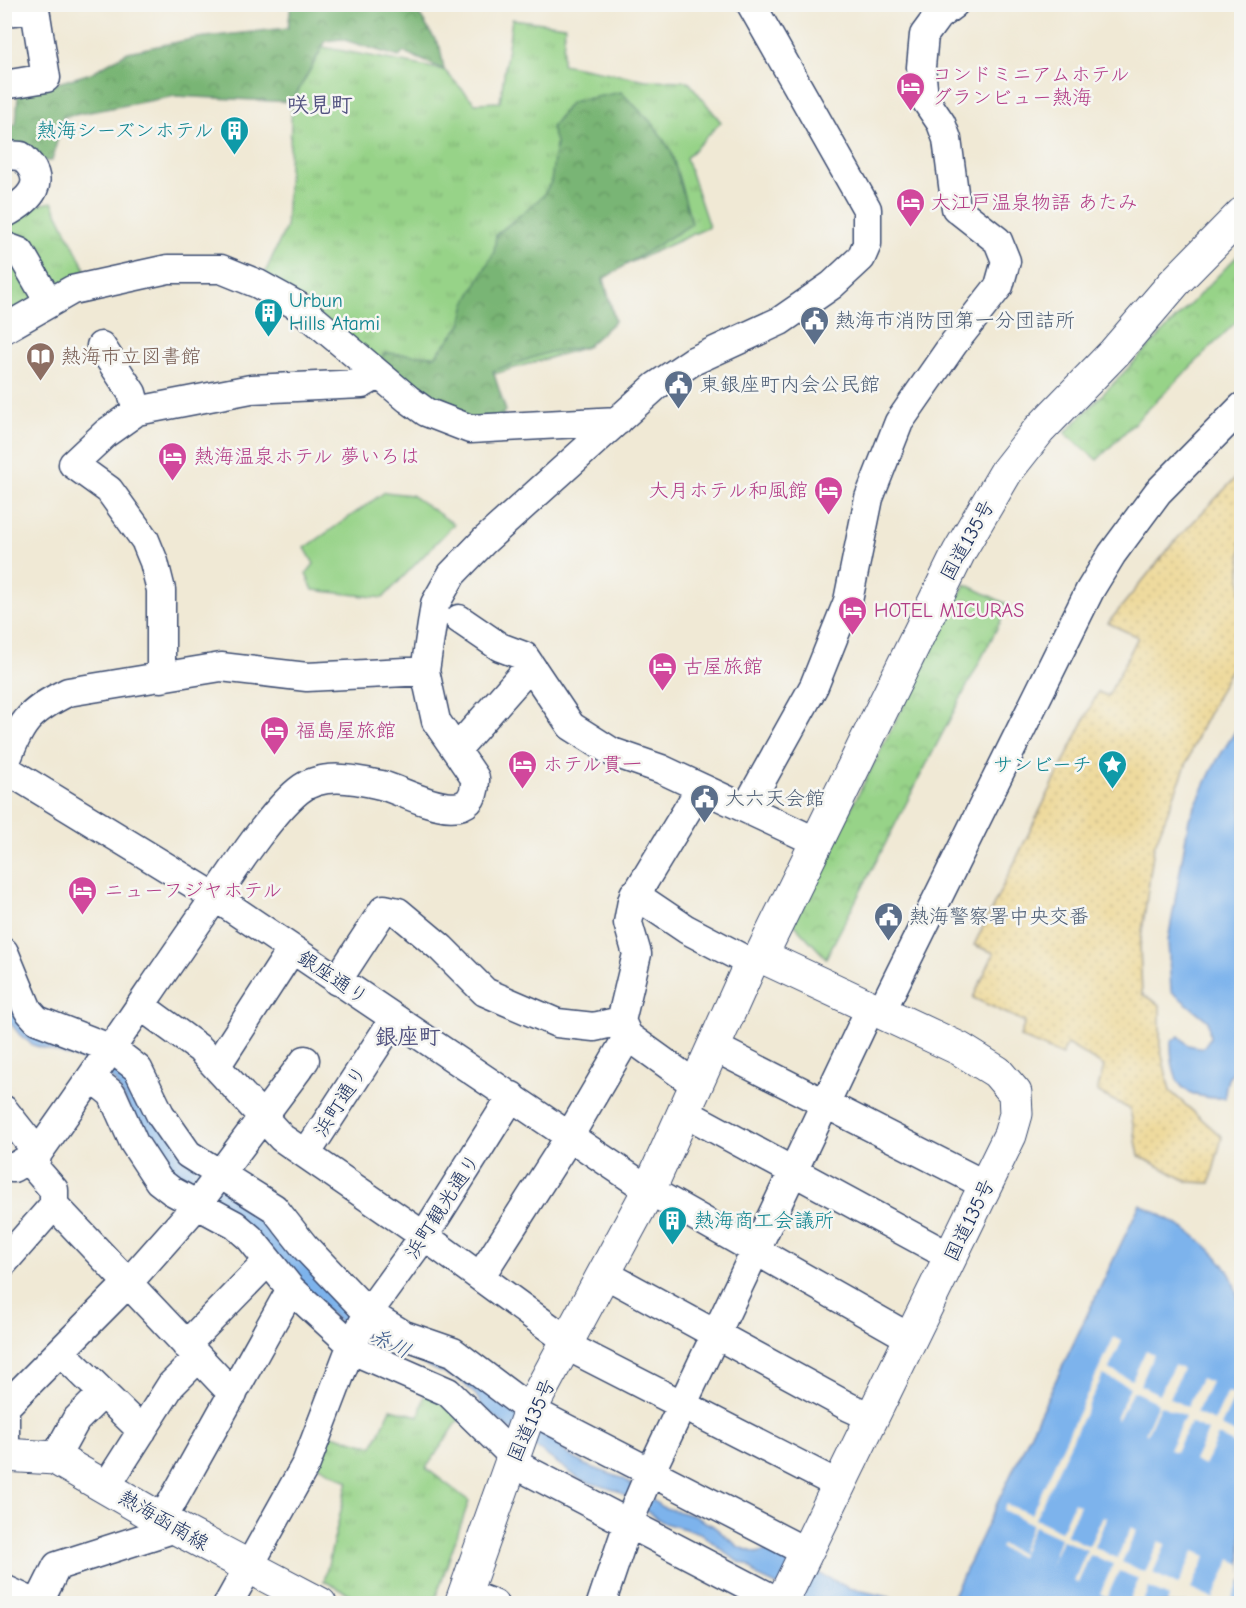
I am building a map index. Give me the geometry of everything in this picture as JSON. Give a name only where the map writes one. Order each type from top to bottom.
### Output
[{"type":"main road","name":"国道135号","points":[[473,1600],[520,1439],[649,1190],[712,1046],[817,842],[958,552],[1006,472],[1039,430],[1114,353],[1174,283],[1242,214]]},
{"type":"main road","name":"国道135号","points":[[756,960],[876,1009],[978,1060],[997,1072],[1015,1093],[1016,1114],[1010,1135],[986,1185],[783,1599]]},
{"type":"main road","name":"熱海函南線","points":[[5,1455],[55,1458],[169,1524],[320,1604]]},
{"type":"street","points":[[4,1262],[54,1205],[54,1190],[34,1167],[38,1153],[215,897],[289,799],[318,779],[342,779],[383,785],[415,799],[442,806],[457,806],[468,802],[476,789],[476,778],[436,720],[425,671],[432,612],[452,574],[484,541],[656,386],[693,361],[780,321],[832,285],[861,258],[867,244],[867,209],[751,4]]},
{"type":"street","points":[[746,808],[814,686],[848,601],[869,498],[899,422],[954,343],[999,286],[1006,261],[998,241],[956,208],[947,139],[941,123],[924,98],[921,67],[924,35],[938,16],[954,4]]},
{"type":"street","points":[[4,12],[35,9],[46,78],[4,85]]},
{"type":"street","points":[[4,155],[21,156],[34,172],[36,183],[31,196],[4,214]]},
{"type":"street","points":[[4,246],[20,252],[49,302]]},
{"type":"street","points":[[4,328],[72,290],[168,269],[221,269],[258,284],[298,306],[378,375],[426,412],[470,429],[618,421]]},
{"type":"street","points":[[101,346],[132,393],[137,411]]},
{"type":"street","points":[[161,678],[162,590],[145,540],[109,490],[73,464],[106,433],[137,411],[251,389],[362,384],[378,375]]},
{"type":"street","points":[[601,1604],[628,1524],[649,1474],[794,1170],[1090,590],[1112,554],[1158,492],[1242,407]]},
{"type":"street","points":[[459,620],[500,647],[524,656],[571,726],[612,752],[661,769],[817,842]]},
{"type":"street","points":[[456,750],[530,666]]},
{"type":"street","points":[[4,767],[22,723],[68,692],[221,667],[307,677],[425,671]]},
{"type":"street","name":"銀座通り","points":[[4,767],[215,897],[649,1190],[910,1338]]},
{"type":"street","points":[[480,1277],[570,1137],[624,1028],[637,954],[628,923],[634,894],[700,789]]},
{"type":"street","points":[[634,894],[686,929],[756,960]]},
{"type":"street","points":[[337,981],[384,909],[398,912],[424,933],[485,992],[557,1023],[624,1028],[690,1098],[794,1170],[951,1257]]},
{"type":"street","points":[[217,1065],[292,949]]},
{"type":"street","points":[[4,952],[28,1010],[38,1020],[101,1064],[138,1068],[160,1114],[188,1154],[209,1191],[235,1225],[250,1238],[291,1289],[351,1347],[448,1392],[520,1439],[628,1524],[783,1599]]},
{"type":"street","points":[[141,1006],[217,1065],[282,1138],[424,1236],[568,1344],[839,1485]]},
{"type":"street","name":"浜町通り","points":[[306,1154],[394,1019]]},
{"type":"street","points":[[712,1046],[986,1185]]},
{"type":"street","points":[[5,1455],[5,1407],[127,1284],[209,1191],[305,1060]]},
{"type":"street","points":[[101,1064],[111,1094],[134,1143],[159,1181],[274,1208],[304,1246],[368,1313],[404,1335],[460,1357],[520,1439],[649,1474],[804,1556]]},
{"type":"street","name":"浜町観光通り","points":[[228,1604],[306,1464],[351,1347],[368,1313],[424,1236],[512,1096]]},
{"type":"street","points":[[4,1110],[38,1153]]},
{"type":"street","points":[[4,1166],[13,1168],[38,1153]]},
{"type":"street","points":[[54,1205],[233,1394]]},
{"type":"street","points":[[106,1487],[192,1351],[267,1262]]},
{"type":"street","points":[[605,1274],[871,1417]]},
{"type":"street","points":[[4,1589],[37,1604],[57,1566],[169,1524],[233,1394],[291,1289]]},
{"type":"street","points":[[61,1352],[141,1431]]},
{"type":"street","points":[[55,1458],[76,1420],[102,1394]]},
{"type":"green space","points":[[291,5],[413,5],[440,47],[444,70],[404,52],[399,57],[341,39],[326,41],[292,102],[175,96],[63,117],[52,161],[5,161],[4,125],[16,125],[18,95],[91,73],[128,52],[197,38],[288,28]]},
{"type":"green space","points":[[512,19],[565,26],[562,64],[646,80],[688,81],[721,122],[686,158],[709,227],[603,275],[615,321],[586,347],[494,374],[504,418],[434,407],[265,273],[286,227],[292,102],[323,47],[444,70],[475,103],[500,102]]},
{"type":"green space","points":[[621,92],[654,125],[671,151],[692,224],[603,279],[615,321],[586,347],[550,352],[493,371],[506,411],[494,419],[452,418],[378,362],[385,353],[435,356],[461,325],[466,303],[494,252],[496,235],[543,196],[551,182],[556,142],[551,128],[571,102]]},
{"type":"green space","points":[[52,202],[86,271],[81,282],[4,320],[4,212]]},
{"type":"green space","points":[[1241,252],[1241,317],[1097,460],[1065,433]]},
{"type":"green space","points":[[385,492],[411,495],[454,524],[383,598],[313,590],[306,574],[314,564],[305,548]]},
{"type":"green space","points":[[965,584],[1009,605],[826,958],[793,923]]},
{"type":"green space","points":[[425,1393],[461,1417],[426,1468],[469,1501],[434,1603],[366,1603],[324,1581],[348,1481],[317,1465],[328,1434],[373,1446],[391,1409],[419,1416]]},
{"type":"sand","name":"サンビーチ","points":[[1241,472],[1241,649],[1199,732],[1154,847],[1140,946],[1142,994],[1160,1005],[1160,1046],[1170,1091],[1222,1137],[1210,1183],[1189,1182],[1139,1156],[1130,1109],[1097,1092],[1104,1066],[1067,1044],[1062,1055],[1020,1037],[1025,1022],[973,998],[994,953],[974,945],[1098,692],[1108,696],[1138,637],[1108,623],[1175,541]]},
{"type":"water","points":[[1241,722],[1241,1066],[1228,1079],[1225,1098],[1210,1098],[1189,1092],[1176,1078],[1173,1069],[1171,1042],[1179,1036],[1188,1045],[1203,1048],[1210,1038],[1208,1021],[1171,991],[1168,941],[1189,819],[1214,765]]},
{"type":"water","name":"糸川","points":[[4,979],[120,1069],[244,1202],[505,1407],[551,1437],[566,1453],[585,1465],[624,1479],[662,1507],[694,1516],[713,1526],[739,1547],[756,1553],[770,1550],[849,1588],[914,1603],[815,1603],[757,1576],[749,1565],[737,1561],[700,1533],[664,1523],[618,1491],[581,1480],[506,1426],[482,1406],[476,1395],[461,1381],[349,1331],[212,1201],[166,1170],[114,1080],[79,1059],[33,1045],[20,1035],[5,1016]]},
{"type":"water","points":[[1140,1204],[1203,1242],[1223,1263],[1236,1289],[1241,1312],[1241,1603],[949,1604]]},
{"type":"pier","points":[[1114,1337],[1122,1341],[1109,1369],[1132,1380],[1146,1350],[1154,1354],[1140,1385],[1159,1394],[1174,1365],[1183,1369],[1169,1398],[1187,1407],[1201,1378],[1211,1382],[1196,1413],[1214,1421],[1228,1392],[1236,1395],[1221,1426],[1241,1436],[1241,1447],[1218,1436],[1204,1466],[1194,1461],[1208,1431],[1190,1423],[1176,1452],[1169,1450],[1185,1416],[1160,1405],[1147,1434],[1145,1433],[1158,1403],[1133,1391],[1118,1420],[1116,1419],[1130,1387],[1103,1375],[1035,1519],[1061,1531],[1074,1502],[1080,1505],[1066,1535],[1089,1546],[1103,1516],[1107,1518],[1094,1547],[1117,1558],[1131,1527],[1137,1530],[1122,1562],[1145,1572],[1159,1541],[1166,1544],[1153,1573],[1178,1585],[1194,1551],[1206,1556],[1191,1589],[1213,1599],[1231,1559],[1241,1564],[1242,1578],[1230,1603],[1167,1603],[1169,1597],[1149,1588],[1142,1603],[1128,1603],[1139,1579],[1119,1571],[1107,1597],[1100,1594],[1113,1564],[1090,1555],[1078,1583],[1074,1581],[1087,1550],[1062,1540],[1050,1567],[1060,1538],[1034,1526],[1020,1557],[1000,1548],[1002,1545],[1020,1553],[1032,1524],[1003,1510],[1006,1504],[1031,1514]]},
{"type":"place","name":"コンドミニアムホテル グランビュー熱海","points":[[911,112]]},
{"type":"place","name":"熱海シーズンホテル","points":[[235,156]]},
{"type":"place","name":"大江戸温泉物語 あたみ","points":[[910,228]]},
{"type":"place","name":"Urbun Hills Atami","points":[[268,338]]},
{"type":"place","name":"熱海市消防団第一分団詰所","points":[[814,346]]},
{"type":"place","name":"熱海市立図書館","points":[[40,382]]},
{"type":"place","name":"東銀座町内会公民館","points":[[679,410]]},
{"type":"place","name":"熱海温泉ホテル 夢いろは","points":[[173,482]]},
{"type":"place","name":"大月ホテル和風館","points":[[829,516]]},
{"type":"place","name":"HOTEL MICURAS","points":[[853,636]]},
{"type":"place","name":"古屋旅館","points":[[662,692]]},
{"type":"place","name":"福島屋旅館","points":[[275,756]]},
{"type":"place","name":"ホテル貫一","points":[[522,790]]},
{"type":"place","name":"サンビーチ","points":[[1113,790]]},
{"type":"place","name":"大六天会館","points":[[704,824]]},
{"type":"place","name":"ニューフジヤホテル","points":[[83,916]]},
{"type":"place","name":"熱海警察署中央交番","points":[[888,942]]},
{"type":"place","name":"熱海商工会議所","points":[[673,1246]]},
{"type":"district","name":"咲見町","points":[[320,104]]},
{"type":"district","name":"銀座町","points":[[408,1036]]}]
